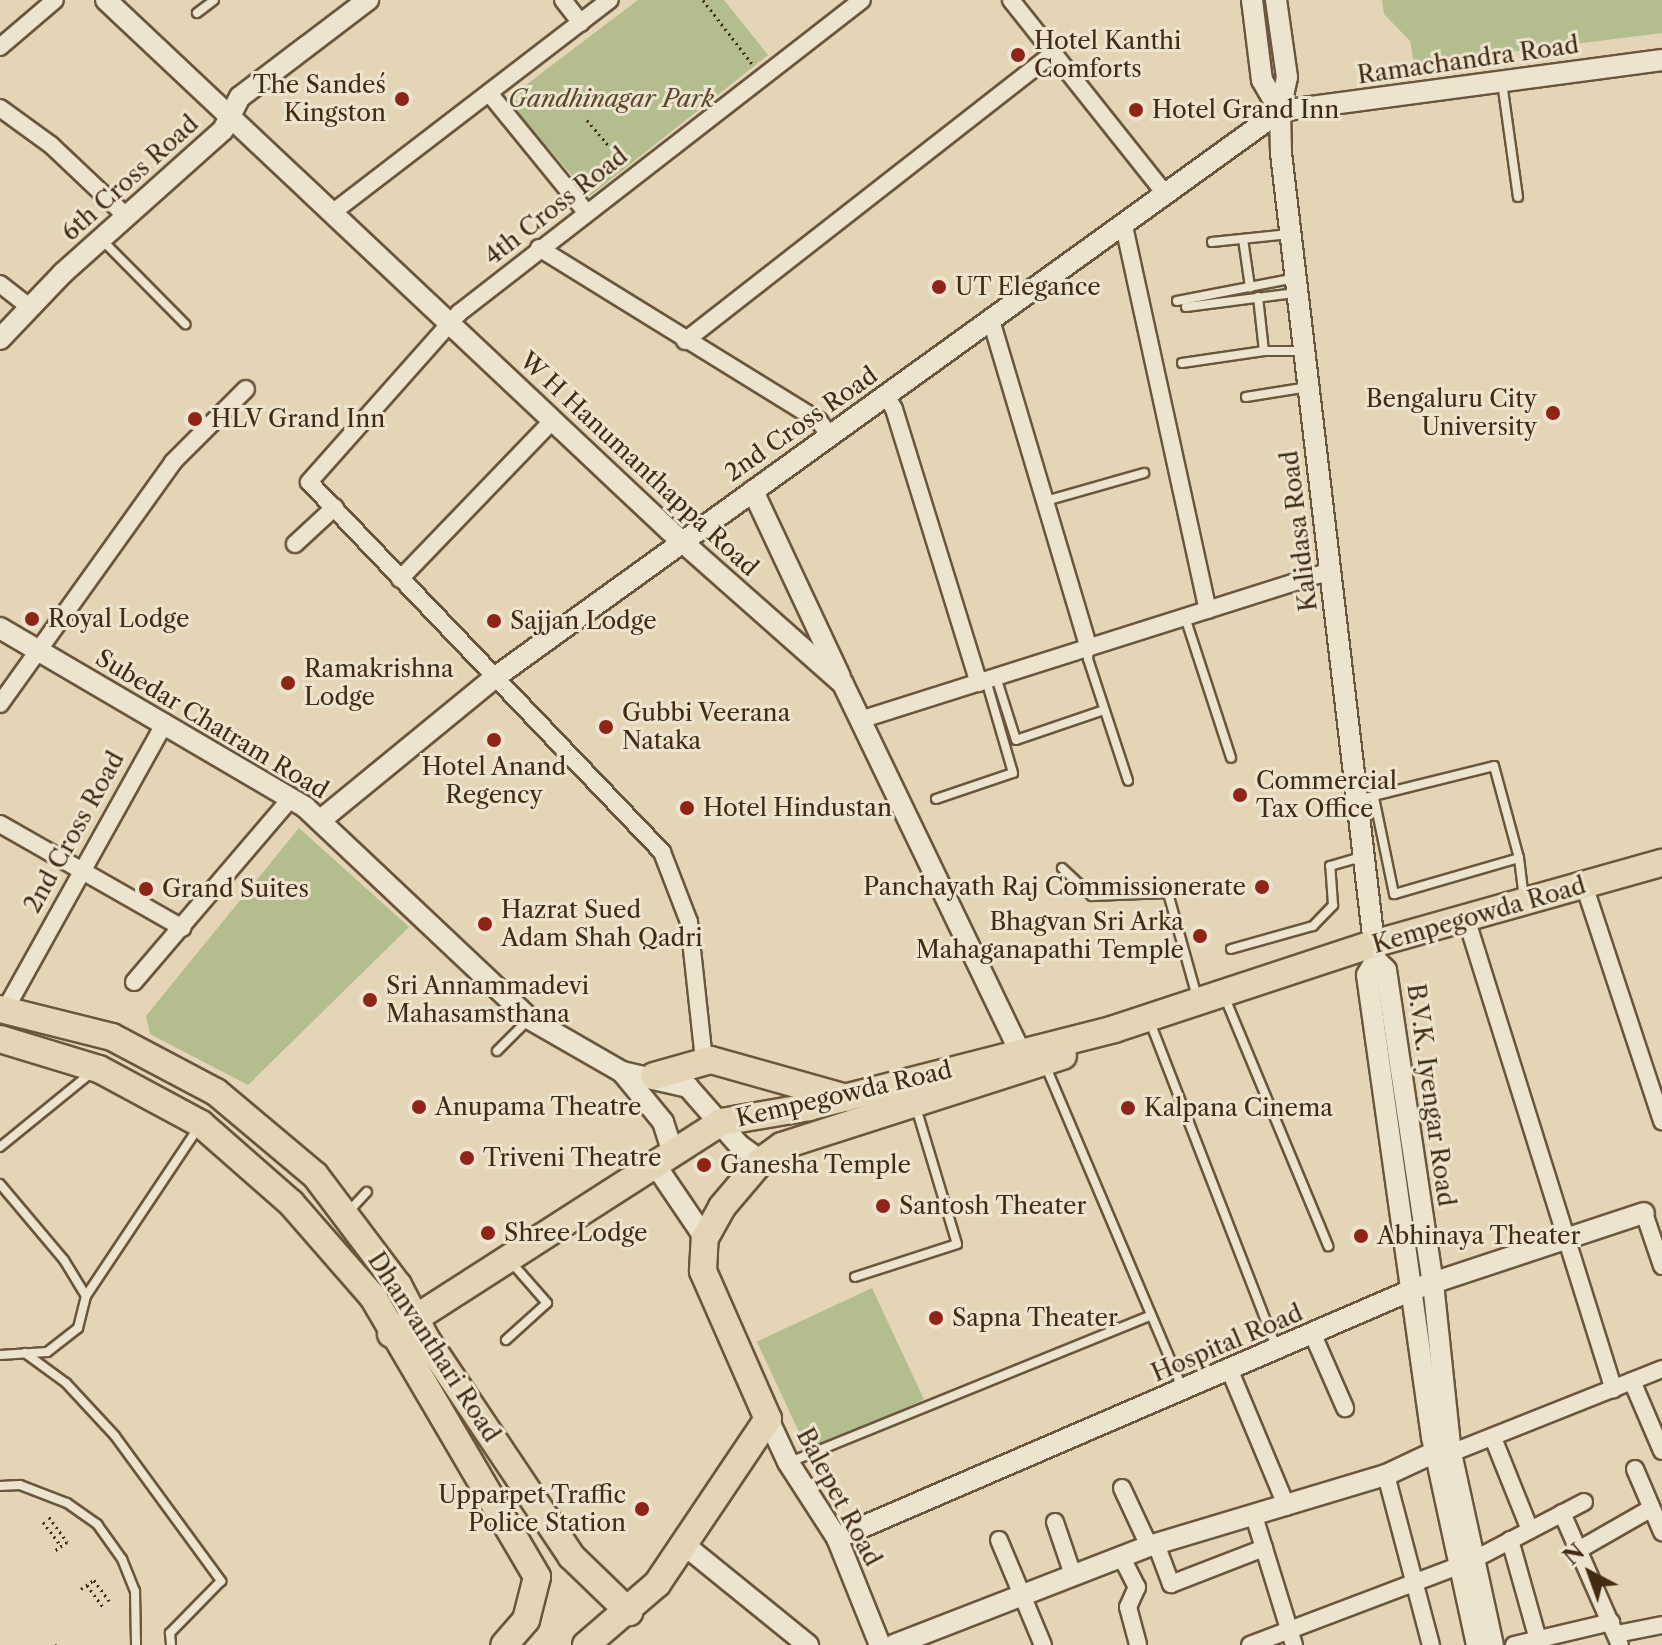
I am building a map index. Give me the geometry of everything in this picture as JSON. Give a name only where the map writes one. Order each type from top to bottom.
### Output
[{"type":"main road","name":"Kempegowda Road","points":[[391,1334],[663,1156],[721,1122],[846,1098],[1114,1029],[1224,993],[1374,952],[1466,918],[1662,863]]},
{"type":"main road","name":"Dhanvanthari Road","points":[[3,1009],[112,1037],[216,1092],[248,1114],[315,1175],[417,1317],[571,1556],[629,1612]]},
{"type":"main road","name":"Kempegowda Road","points":[[761,1161],[808,1135],[1104,1042],[1114,1029]]},
{"type":"main road","name":"Dhanvanthari Road","points":[[0,1039],[99,1069],[201,1124],[291,1203],[373,1297],[391,1334],[502,1510],[537,1577],[526,1620],[504,1645]]},
{"type":"main road","points":[[654,1076],[704,1060],[846,1098]]},
{"type":"main road","points":[[592,1643],[629,1612],[687,1547],[768,1419],[703,1271],[705,1238],[712,1221],[761,1161]]},
{"type":"main road","points":[[502,1510],[529,1494]]},
{"type":"street","points":[[0,47],[55,0]]},
{"type":"street","name":"W H Hanumanthappa Road","points":[[106,0],[552,421],[843,684],[1020,1051]]},
{"type":"street","name":"6th Cross Road","points":[[0,339],[100,238],[223,130],[240,97],[368,0]]},
{"type":"street","points":[[563,0],[581,23]]},
{"type":"street","points":[[332,213],[610,0]]},
{"type":"street","name":"4th Cross Road","points":[[335,507],[309,482],[449,323],[539,248],[862,0]]},
{"type":"street","points":[[1011,0],[1166,195]]},
{"type":"street","name":"Kalidasa Road","points":[[1252,0],[1262,80],[1280,111]]},
{"type":"street","name":"Kalidasa Road","points":[[1276,0],[1287,77],[1280,111],[1290,233],[1330,571],[1365,799],[1363,857],[1374,952]]},
{"type":"street","points":[[685,341],[1053,54]]},
{"type":"street","name":"Ramachandra Road","points":[[1280,111],[1662,60]]},
{"type":"street","points":[[489,93],[586,212]]},
{"type":"street","points":[[0,108],[51,145],[125,215]]},
{"type":"street","name":"2nd Cross Road","points":[[322,819],[497,676],[1280,111]]},
{"type":"street","points":[[1124,226],[1208,610]]},
{"type":"street","points":[[539,248],[819,421],[830,436]]},
{"type":"street","points":[[0,284],[29,307]]},
{"type":"street","points":[[991,320],[1049,500],[1089,648]]},
{"type":"street","points":[[0,704],[40,653],[173,462],[246,389]]},
{"type":"street","points":[[886,396],[894,409],[987,680]]},
{"type":"street","points":[[400,579],[552,421]]},
{"type":"street","points":[[753,491],[843,684]]},
{"type":"street","points":[[295,544],[335,507],[662,852],[689,922],[704,1060]]},
{"type":"street","points":[[860,720],[1330,571]]},
{"type":"street","name":"Subedar Chatram Road","points":[[0,628],[165,723],[322,819],[530,1019],[622,1072],[654,1076],[688,1087],[739,1145],[761,1161]]},
{"type":"street","name":"2nd Cross Road","points":[[3,1009],[165,723]]},
{"type":"street","points":[[134,982],[291,798]]},
{"type":"street","points":[[0,824],[182,928]]},
{"type":"street","points":[[1584,885],[1662,1121]]},
{"type":"street","points":[[1466,918],[1614,1389]]},
{"type":"street","name":"B.V.K. Iyengar Road","points":[[1374,952],[1386,970],[1443,1453],[1466,1562],[1477,1645]]},
{"type":"street","points":[[622,1072],[663,1122],[663,1156],[705,1238]]},
{"type":"street","points":[[1644,1213],[1662,1266]]},
{"type":"street","name":"Hospital Road","points":[[837,1538],[1424,1286],[1644,1213]]},
{"type":"street","points":[[1313,1335],[1345,1408]]},
{"type":"street","points":[[894,1645],[1152,1545],[1287,1507],[1493,1438],[1662,1369]]},
{"type":"street","points":[[1230,1371],[1287,1507]]},
{"type":"street","points":[[1632,1381],[1662,1451]]},
{"type":"street","name":"Balepet Road","points":[[768,1419],[788,1462],[837,1538],[880,1645]]},
{"type":"street","points":[[1493,1438],[1530,1530]]},
{"type":"street","points":[[1635,1469],[1662,1532]]},
{"type":"street","points":[[1386,1475],[1431,1645]]},
{"type":"street","points":[[1122,1488],[1171,1584],[1264,1548]]},
{"type":"street","points":[[1250,1645],[1289,1628],[1415,1585],[1584,1502]]},
{"type":"street","points":[[1582,1548],[1650,1509]]},
{"type":"street","points":[[1562,1513],[1582,1548],[1616,1634]]},
{"type":"street","points":[[1254,1516],[1294,1645]]},
{"type":"street","points":[[1055,1522],[1073,1575]]},
{"type":"street","points":[[999,1540],[1043,1645]]},
{"type":"street","points":[[1510,1540],[1539,1643]]},
{"type":"street","points":[[687,1547],[794,1642]]},
{"type":"street","points":[[1122,1558],[1137,1587],[1128,1607],[1138,1645]]},
{"type":"street","name":"B.V.K. Iyengar Road","points":[[1466,1562],[1493,1645]]},
{"type":"street","points":[[1514,1645],[1616,1634],[1662,1625]]},
{"type":"lane","points":[[197,13],[214,0]]},
{"type":"lane","points":[[1502,81],[1518,197]]},
{"type":"lane","points":[[1212,242],[1290,233]]},
{"type":"lane","points":[[100,238],[185,324]]},
{"type":"lane","points":[[1243,239],[1250,287]]},
{"type":"lane","points":[[1177,301],[1250,287],[1296,285]]},
{"type":"lane","points":[[1186,307],[1258,297],[1296,285]]},
{"type":"lane","points":[[1258,297],[1264,351]]},
{"type":"lane","points":[[1182,363],[1264,351],[1304,351]]},
{"type":"lane","points":[[1246,397],[1309,387]]},
{"type":"lane","points":[[1049,500],[1144,473]]},
{"type":"lane","points":[[1185,617],[1231,758]]},
{"type":"lane","points":[[1089,648],[1088,659],[1128,781]]},
{"type":"lane","points":[[987,680],[1016,740],[1104,710]]},
{"type":"lane","points":[[936,799],[1013,773],[987,680]]},
{"type":"lane","points":[[1519,858],[1394,894],[1365,799],[1494,766],[1519,858],[1525,901]]},
{"type":"lane","points":[[1231,949],[1313,926],[1333,905],[1330,866],[1363,857]]},
{"type":"lane","points":[[1062,868],[1092,896],[1168,893],[1198,1001]]},
{"type":"lane","points":[[1224,993],[1328,1246]]},
{"type":"lane","points":[[1149,1018],[1278,1349]]},
{"type":"lane","points":[[497,1051],[530,1019]]},
{"type":"lane","points":[[1045,1062],[1149,1316],[1183,1390]]},
{"type":"lane","points":[[0,1147],[83,1076],[99,1069]]},
{"type":"lane","points":[[855,1277],[957,1244],[915,1102]]},
{"type":"lane","points":[[0,1355],[47,1352],[78,1328],[86,1296],[201,1124]]},
{"type":"lane","points":[[0,1184],[64,1260],[86,1296]]},
{"type":"lane","points":[[346,1215],[367,1192]]},
{"type":"lane","points":[[506,1340],[547,1303],[508,1258]]},
{"type":"lane","points":[[788,1462],[1149,1316]]},
{"type":"lane","points":[[25,1353],[66,1383],[115,1436],[221,1581],[170,1633],[171,1645]]},
{"type":"lane","points":[[0,1486],[20,1485],[43,1494],[97,1524],[122,1559],[135,1591],[136,1645]]},
{"type":"path","points":[[703,0],[763,77]]},
{"type":"path","points":[[587,120],[634,176]]},
{"type":"path","points":[[49,1517],[67,1542],[54,1551]]},
{"type":"path","points":[[43,1522],[61,1546]]},
{"type":"path","points":[[81,1589],[94,1580],[109,1601]]},
{"type":"path","points":[[87,1585],[103,1607]]},
{"type":"green space","name":"Gandhinagar Park","points":[[638,0],[724,0],[768,55],[590,196],[506,100]]},
{"type":"green space","points":[[1382,0],[1662,0],[1662,33],[1414,64],[1410,41],[1384,14]]},
{"type":"green space","points":[[299,828],[409,927],[248,1085],[150,1034],[146,1016]]},
{"type":"green space","points":[[872,1288],[924,1399],[809,1453],[757,1342]]},
{"type":"place","name":"Hotel Kanthi Comforts","points":[[1018,55]]},
{"type":"place","name":"The Sandeś Kingston","points":[[402,99]]},
{"type":"place","name":"Hotel Grand Inn","points":[[1136,110]]},
{"type":"place","name":"UT Elegance","points":[[939,287]]},
{"type":"place","name":"Bengaluru City University","points":[[1553,413]]},
{"type":"place","name":"HLV Grand Inn","points":[[195,419]]},
{"type":"place","name":"Royal Lodge","points":[[32,619]]},
{"type":"place","name":"Sajjan Lodge","points":[[494,621]]},
{"type":"place","name":"Ramakrishna Lodge","points":[[288,683]]},
{"type":"place","name":"Gubbi Veerana Nataka","points":[[606,727]]},
{"type":"place","name":"Hotel Anand Regency","points":[[494,740]]},
{"type":"place","name":"Commercial Tax Office","points":[[1240,795]]},
{"type":"place","name":"Hotel Hindustan","points":[[687,808]]},
{"type":"place","name":"Panchayath Raj Commissionerate","points":[[1262,887]]},
{"type":"place","name":"Grand Suites","points":[[146,889]]},
{"type":"place","name":"Hazrat Sued Adam Shah Qadri","points":[[485,924]]},
{"type":"place","name":"Bhagvan Sri Arka Mahaganapathi Temple","points":[[1200,936]]},
{"type":"place","name":"Sri Annammadevi Mahasamsthana","points":[[370,1000]]},
{"type":"place","name":"Anupama Theatre","points":[[419,1107]]},
{"type":"place","name":"Kalpana Cinema","points":[[1128,1108]]},
{"type":"place","name":"Triveni Theatre","points":[[467,1158]]},
{"type":"place","name":"Ganesha Temple","points":[[704,1165]]},
{"type":"place","name":"Santosh Theater","points":[[883,1206]]},
{"type":"place","name":"Shree Lodge","points":[[488,1233]]},
{"type":"place","name":"Abhinaya Theater","points":[[1361,1236]]},
{"type":"place","name":"Sapna Theater","points":[[936,1318]]},
{"type":"place","name":"Upparpet Traffic Police Station","points":[[642,1509]]}]
